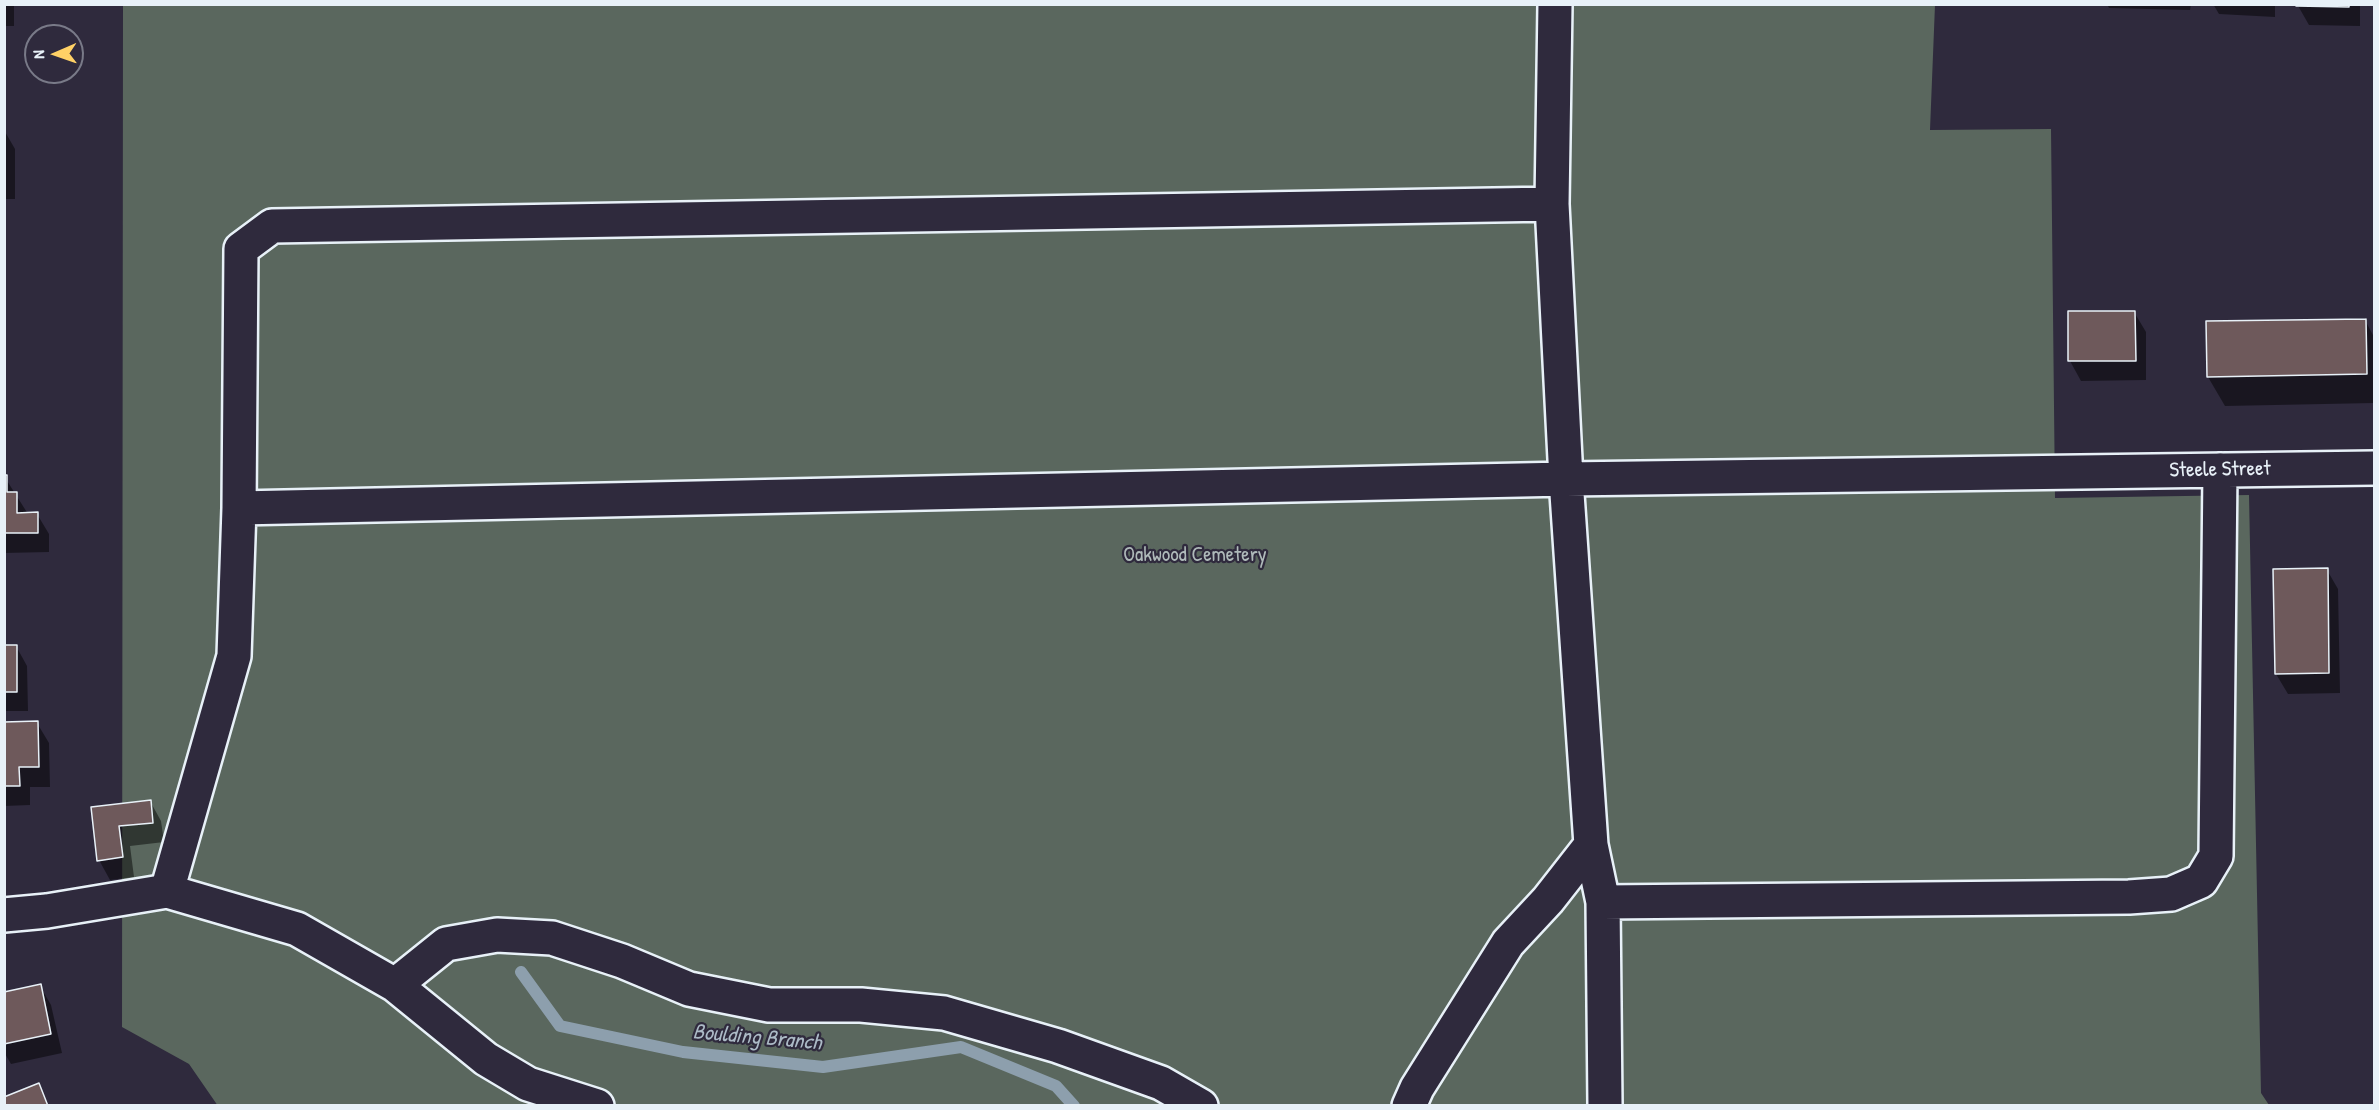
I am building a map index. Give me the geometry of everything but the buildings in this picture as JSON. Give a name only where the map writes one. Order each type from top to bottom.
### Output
[{"type":"street","points":[[1555,4],[1552,204],[1566,478],[1590,845],[1603,902],[1605,1106]]},
{"type":"street","points":[[167,891],[234,656],[240,508],[241,249],[272,226],[1552,204]]},
{"type":"street","name":"Steele Street","points":[[240,508],[1566,478],[2374,468]]},
{"type":"street","points":[[1603,902],[2129,897],[2171,894],[2201,881],[2216,856],[2220,470]]},
{"type":"street","points":[[1409,1106],[1417,1088],[1508,943],[1548,900],[1590,845]]},
{"type":"street","points":[[4,915],[47,911],[167,891],[297,929],[395,985],[486,1059],[536,1095],[597,1106]]},
{"type":"street","points":[[395,985],[446,944],[497,934],[552,938],[622,961],[700,992],[769,1005],[861,1005],[944,1013],[1058,1046],[1161,1083],[1201,1106]]},
{"type":"green space","name":"Oakwood Cemetery","points":[[123,5],[1935,5],[1930,130],[2051,129],[2055,498],[2249,495],[2261,1093],[2269,1105],[218,1106],[189,1064],[122,1027]]},
{"type":"waterway","name":"Boulding Branch","points":[[521,972],[560,1026],[683,1052],[823,1067],[961,1047],[1056,1086],[1074,1106]]}]
